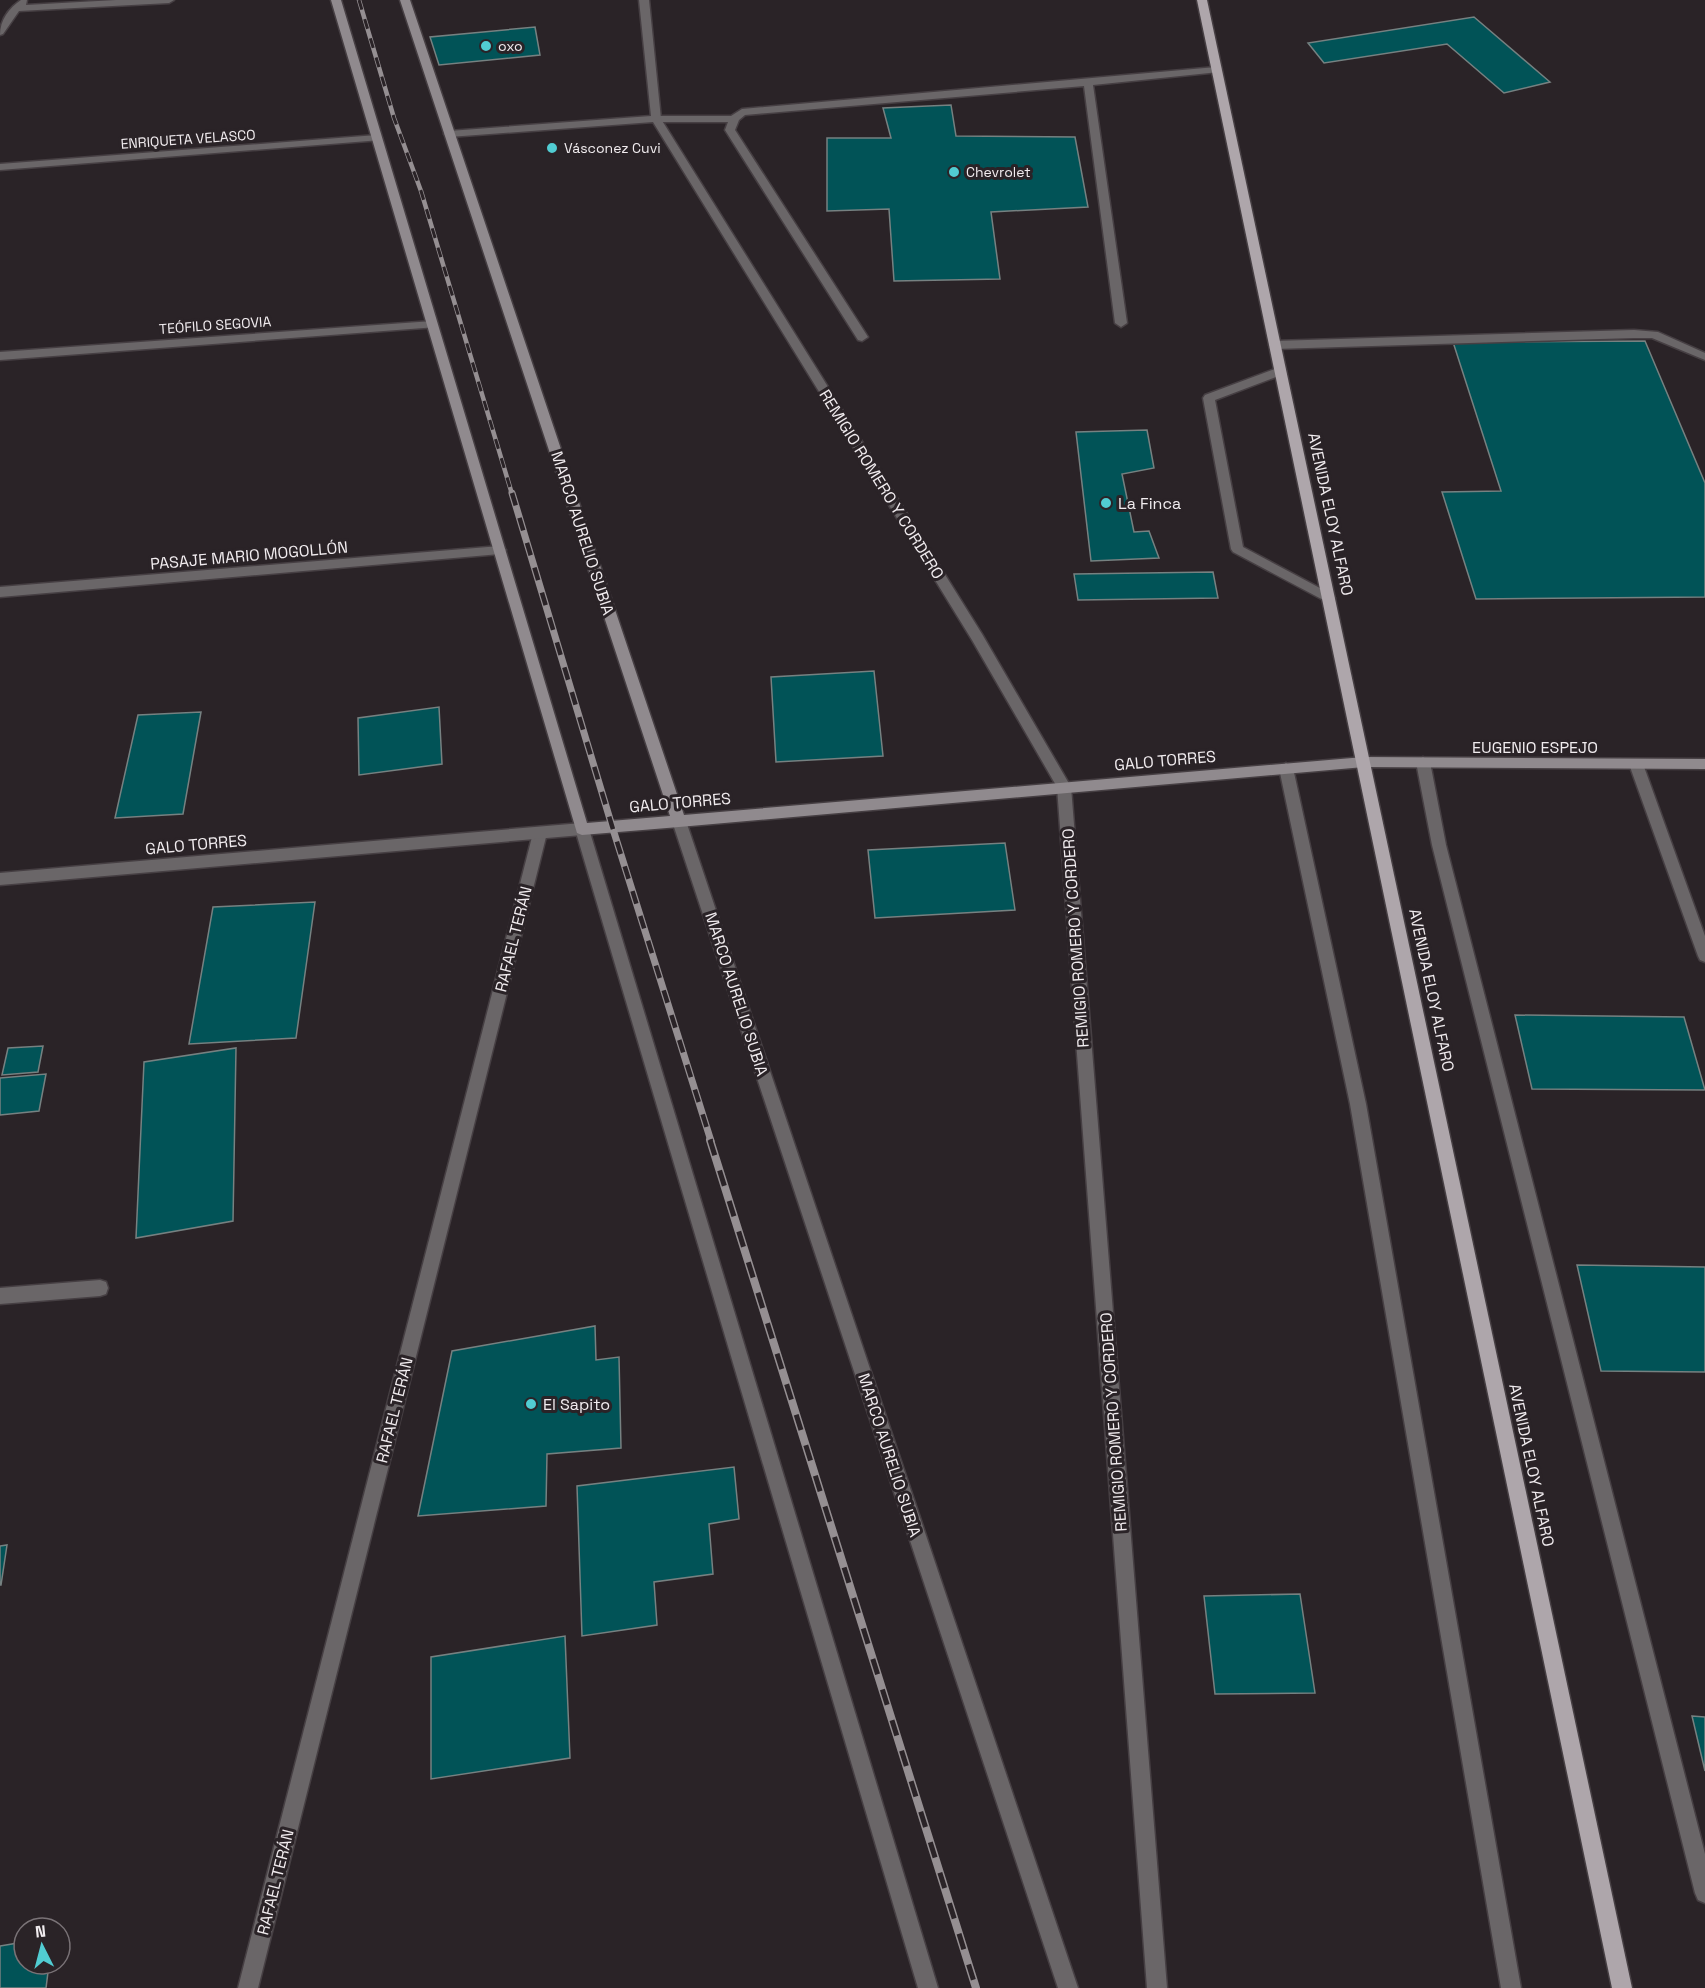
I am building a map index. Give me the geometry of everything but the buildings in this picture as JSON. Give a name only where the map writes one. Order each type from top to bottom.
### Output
[{"type":"main road","points":[[336,0],[582,829]]},
{"type":"main road","name":"MARCO AURELIO SUBIA","points":[[405,0],[679,821]]},
{"type":"main road","name":"AVENIDA ELOY ALFARO","points":[[1202,0],[1622,1988]]},
{"type":"main road","name":"GALO TORRES","points":[[582,829],[1364,762]]},
{"type":"main road","name":"EUGENIO ESPEJO","points":[[1364,762],[1705,764]]},
{"type":"street","points":[[0,32],[16,8],[26,0]]},
{"type":"street","points":[[16,8],[169,0]]},
{"type":"street","name":"REMIGIO ROMERO Y CORDERO","points":[[644,0],[656,119],[977,637],[1064,787],[1156,1988]]},
{"type":"street","points":[[862,337],[730,130],[734,119],[742,112],[1216,70]]},
{"type":"street","points":[[1088,83],[1121,323]]},
{"type":"street","points":[[449,134],[656,119],[734,119]]},
{"type":"street","name":"ENRIQUETA VELASCO","points":[[0,167],[377,138]]},
{"type":"street","name":"TEÓFILO SEGOVIA","points":[[0,356],[433,325]]},
{"type":"street","points":[[1275,345],[1634,334],[1654,335],[1704,357]]},
{"type":"street","points":[[1280,371],[1209,398],[1236,549],[1329,598]]},
{"type":"street","name":"PASAJE MARIO MOGOLLÓN","points":[[0,592],[500,550]]},
{"type":"street","points":[[1423,762],[1442,856],[1705,1893]]},
{"type":"street","points":[[1636,764],[1705,956]]},
{"type":"street","points":[[1286,768],[1358,1104],[1511,1988]]},
{"type":"street","name":"MARCO AURELIO SUBIA","points":[[679,821],[1068,1988]]},
{"type":"street","points":[[582,829],[928,1988]]},
{"type":"street","name":"GALO TORRES","points":[[0,879],[582,829]]},
{"type":"street","name":"RAFAEL TERÁN","points":[[248,1988],[540,833]]},
{"type":"street","points":[[0,1296],[100,1288]]},
{"type":"railway","points":[[359,0],[394,118],[421,191],[512,494]]},
{"type":"railway","points":[[512,493],[612,826],[711,1141]]},
{"type":"railway","points":[[710,1140],[976,1988]]},
{"type":"place","name":"oxo","points":[[486,46]]},
{"type":"place","name":"Vásconez Cuvi","points":[[552,148]]},
{"type":"place","name":"Chevrolet","points":[[954,172]]},
{"type":"place","name":"La Finca","points":[[1106,503]]},
{"type":"place","name":"El Sapito","points":[[531,1404]]}]
